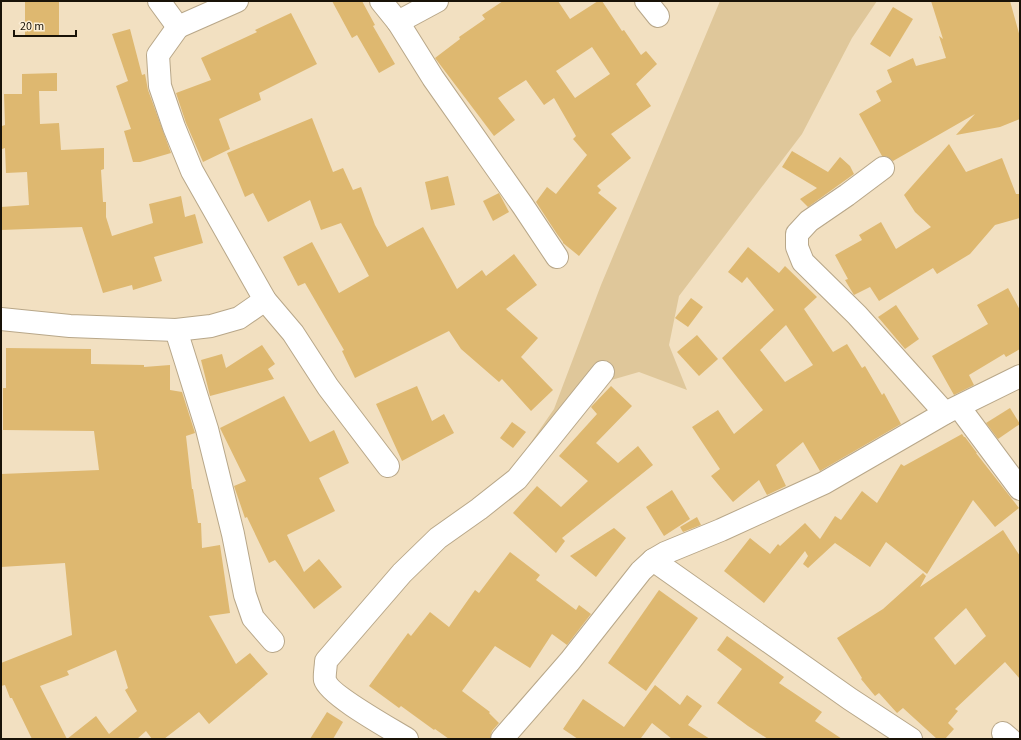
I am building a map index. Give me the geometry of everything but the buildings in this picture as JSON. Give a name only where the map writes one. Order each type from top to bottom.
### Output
[{"type":"street","points":[[159,1],[178,27]]},
{"type":"street","points":[[237,1],[178,27],[158,55],[160,86],[174,127],[192,171],[265,300],[293,333],[328,387],[388,466]]},
{"type":"street","points":[[381,1],[398,22],[434,78],[557,257]]},
{"type":"street","points":[[398,22],[437,1]]},
{"type":"street","points":[[883,168],[809,221],[797,234],[797,247],[803,262],[952,410],[1020,489]]},
{"type":"street","points":[[1,320],[70,326],[176,330],[210,326],[238,318],[265,300]]},
{"type":"street","points":[[176,330],[207,429],[233,534],[245,595],[253,618],[273,641]]},
{"type":"street","points":[[407,739],[343,699],[329,688],[325,680],[326,661],[402,573],[438,538],[480,509],[517,479],[603,372]]},
{"type":"street","points":[[502,739],[570,662],[641,571],[653,560],[665,553],[721,530],[824,483],[952,410],[1020,376]]},
{"type":"street","points":[[653,560],[850,699],[911,739]]},
{"type":"shaded area","points":[[720,1],[877,1],[852,38],[802,134],[679,296],[669,345],[687,390],[639,372],[587,387],[514,467],[554,409],[601,285]]}]
